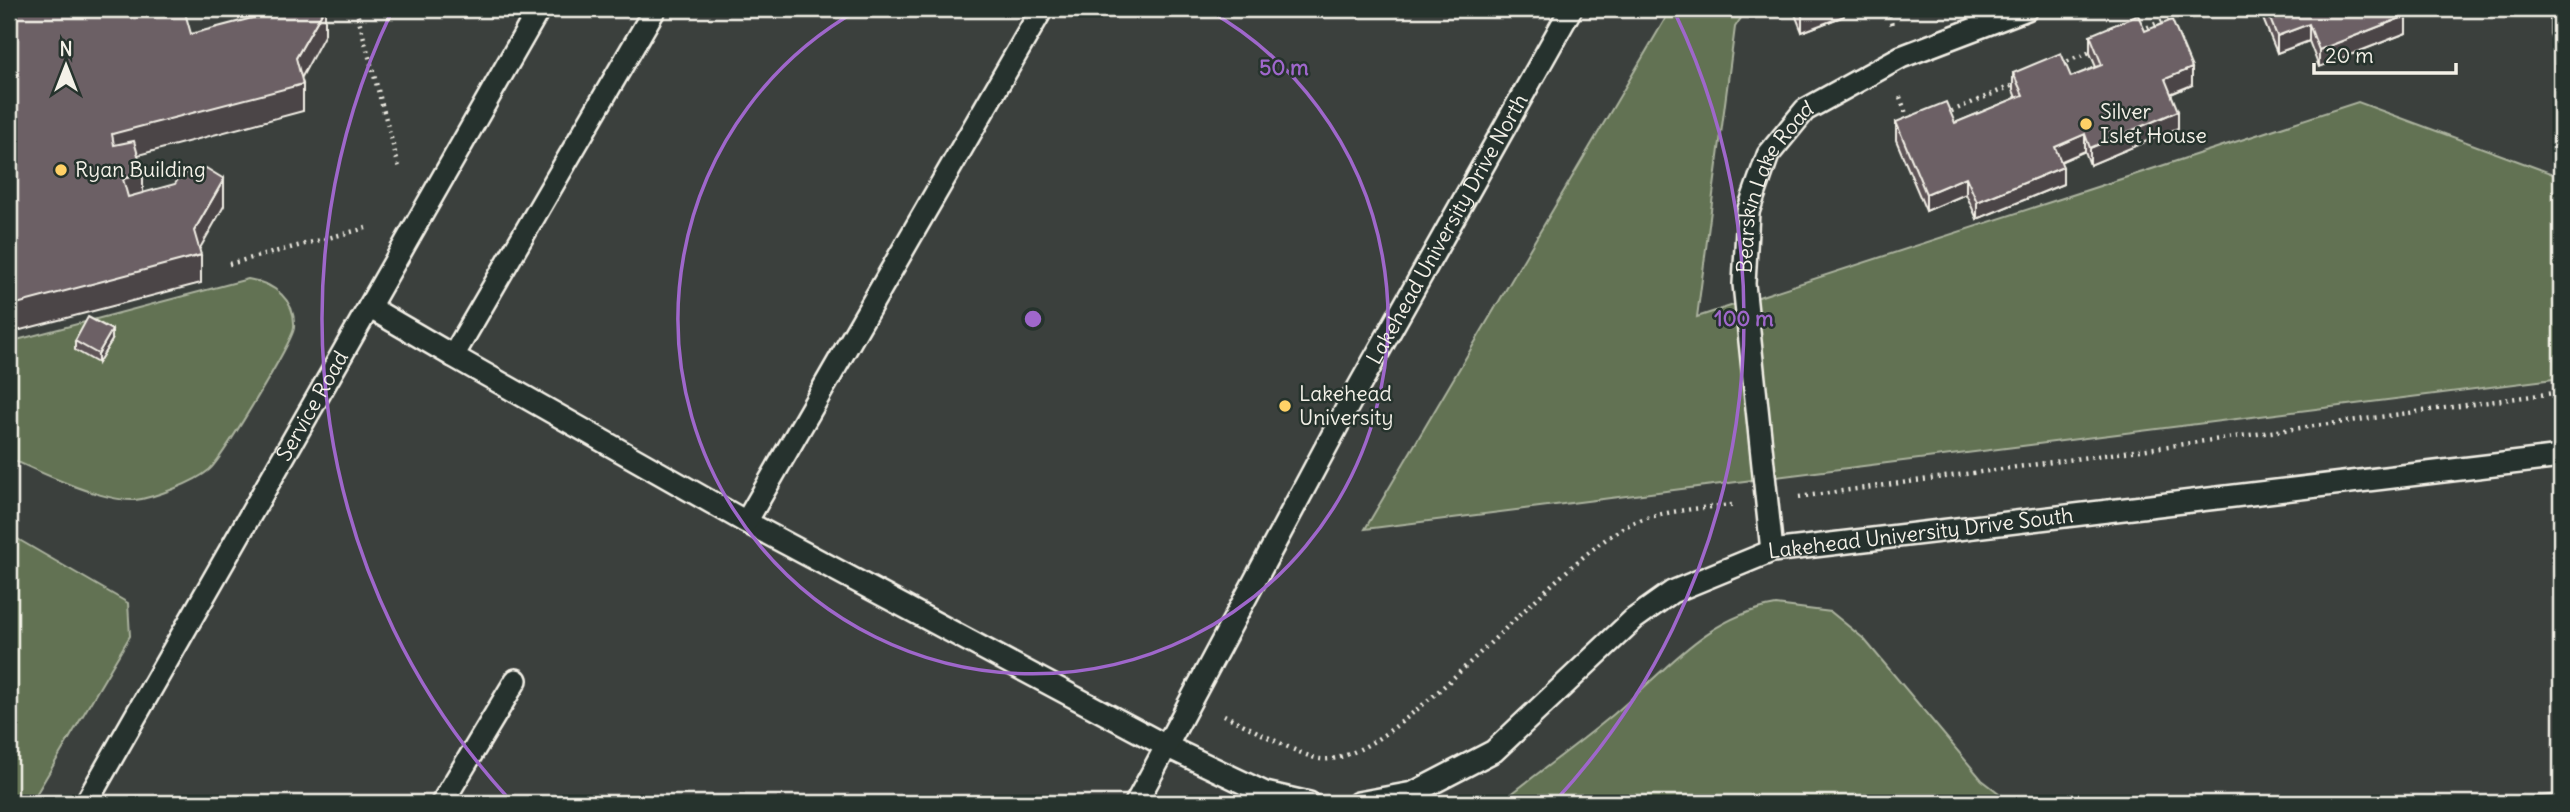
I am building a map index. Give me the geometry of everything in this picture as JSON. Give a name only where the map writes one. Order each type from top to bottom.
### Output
[{"type":"lane","name":"Service Road","points":[[86,803],[538,9]]},
{"type":"lane","points":[[453,356],[654,9]]},
{"type":"lane","points":[[746,522],[1042,9]]},
{"type":"lane","name":"Lakehead University Drive North","points":[[1166,746],[1348,406],[1571,9]]},
{"type":"lane","name":"Bearskin Lake Road","points":[[1772,551],[1744,284],[1748,212],[1768,155],[1805,110],[1888,64],[2027,9]]},
{"type":"lane","points":[[369,307],[746,522],[1166,746],[1265,793],[1309,803]]},
{"type":"lane","name":"Lakehead University Drive South","points":[[1358,803],[1413,793],[1494,751],[1634,620],[1662,599],[1713,574],[1772,551],[2561,457]]},
{"type":"lane","points":[[442,803],[516,680]]},
{"type":"lane","points":[[1136,803],[1166,746]]},
{"type":"path","points":[[356,9],[400,171]]},
{"type":"path","points":[[2139,30],[2190,9]]},
{"type":"path","points":[[2051,69],[2101,47]]},
{"type":"path","points":[[1888,64],[1912,128]]},
{"type":"path","points":[[1937,118],[2025,79]]},
{"type":"path","points":[[229,264],[366,228]]},
{"type":"shaded area","name":"Lakehead University","points":[[9,9],[2561,9],[2561,803],[9,803]]},
{"type":"green space","points":[[1671,9],[1747,9],[1735,27],[1697,317],[2358,102],[2561,177],[2561,378],[1365,529]]},
{"type":"green space","points":[[248,279],[266,284],[282,294],[291,309],[294,328],[256,400],[209,470],[163,493],[135,500],[106,496],[71,485],[9,458],[9,342]]},
{"type":"green space","points":[[9,534],[128,603],[130,636],[31,803],[9,803]]},
{"type":"green space","points":[[1776,605],[1831,612],[1864,639],[1982,780],[2012,803],[1500,803],[1600,725],[1708,633],[1751,611]]},
{"type":"building","name":"Ryan Building","points":[[9,9],[184,9],[191,34],[275,12],[277,9],[324,9],[296,58],[303,84],[112,134],[114,145],[134,141],[143,173],[123,179],[128,197],[175,184],[181,175],[206,168],[224,179],[194,231],[201,255],[9,306]]},
{"type":"building","points":[[1800,9],[1818,9],[1802,15]]},
{"type":"building","points":[[2266,9],[2403,9],[2406,16],[2319,50],[2309,24],[2277,36]]},
{"type":"building","points":[[2561,12],[2561,43],[2550,16]]},
{"type":"building","name":"Silver Islet House","points":[[2138,15],[2145,31],[2172,20],[2192,68],[2165,79],[2178,111],[2090,148],[2085,134],[2055,147],[2063,167],[1977,202],[1966,177],[1926,194],[1896,122],[1946,102],[1955,123],[2023,95],[2013,73],[2061,53],[2071,77],[2102,65],[2090,35]]},
{"type":"building","points":[[88,317],[112,330],[98,354],[75,341]]},
{"type":"building","points":[[2561,794],[2561,803],[2472,803]]},
{"type":"place","name":"Silver Islet House","points":[[2086,124]]},
{"type":"place","name":"Ryan Building","points":[[61,170]]},
{"type":"place","name":"Lakehead University","points":[[1285,406]]}]
